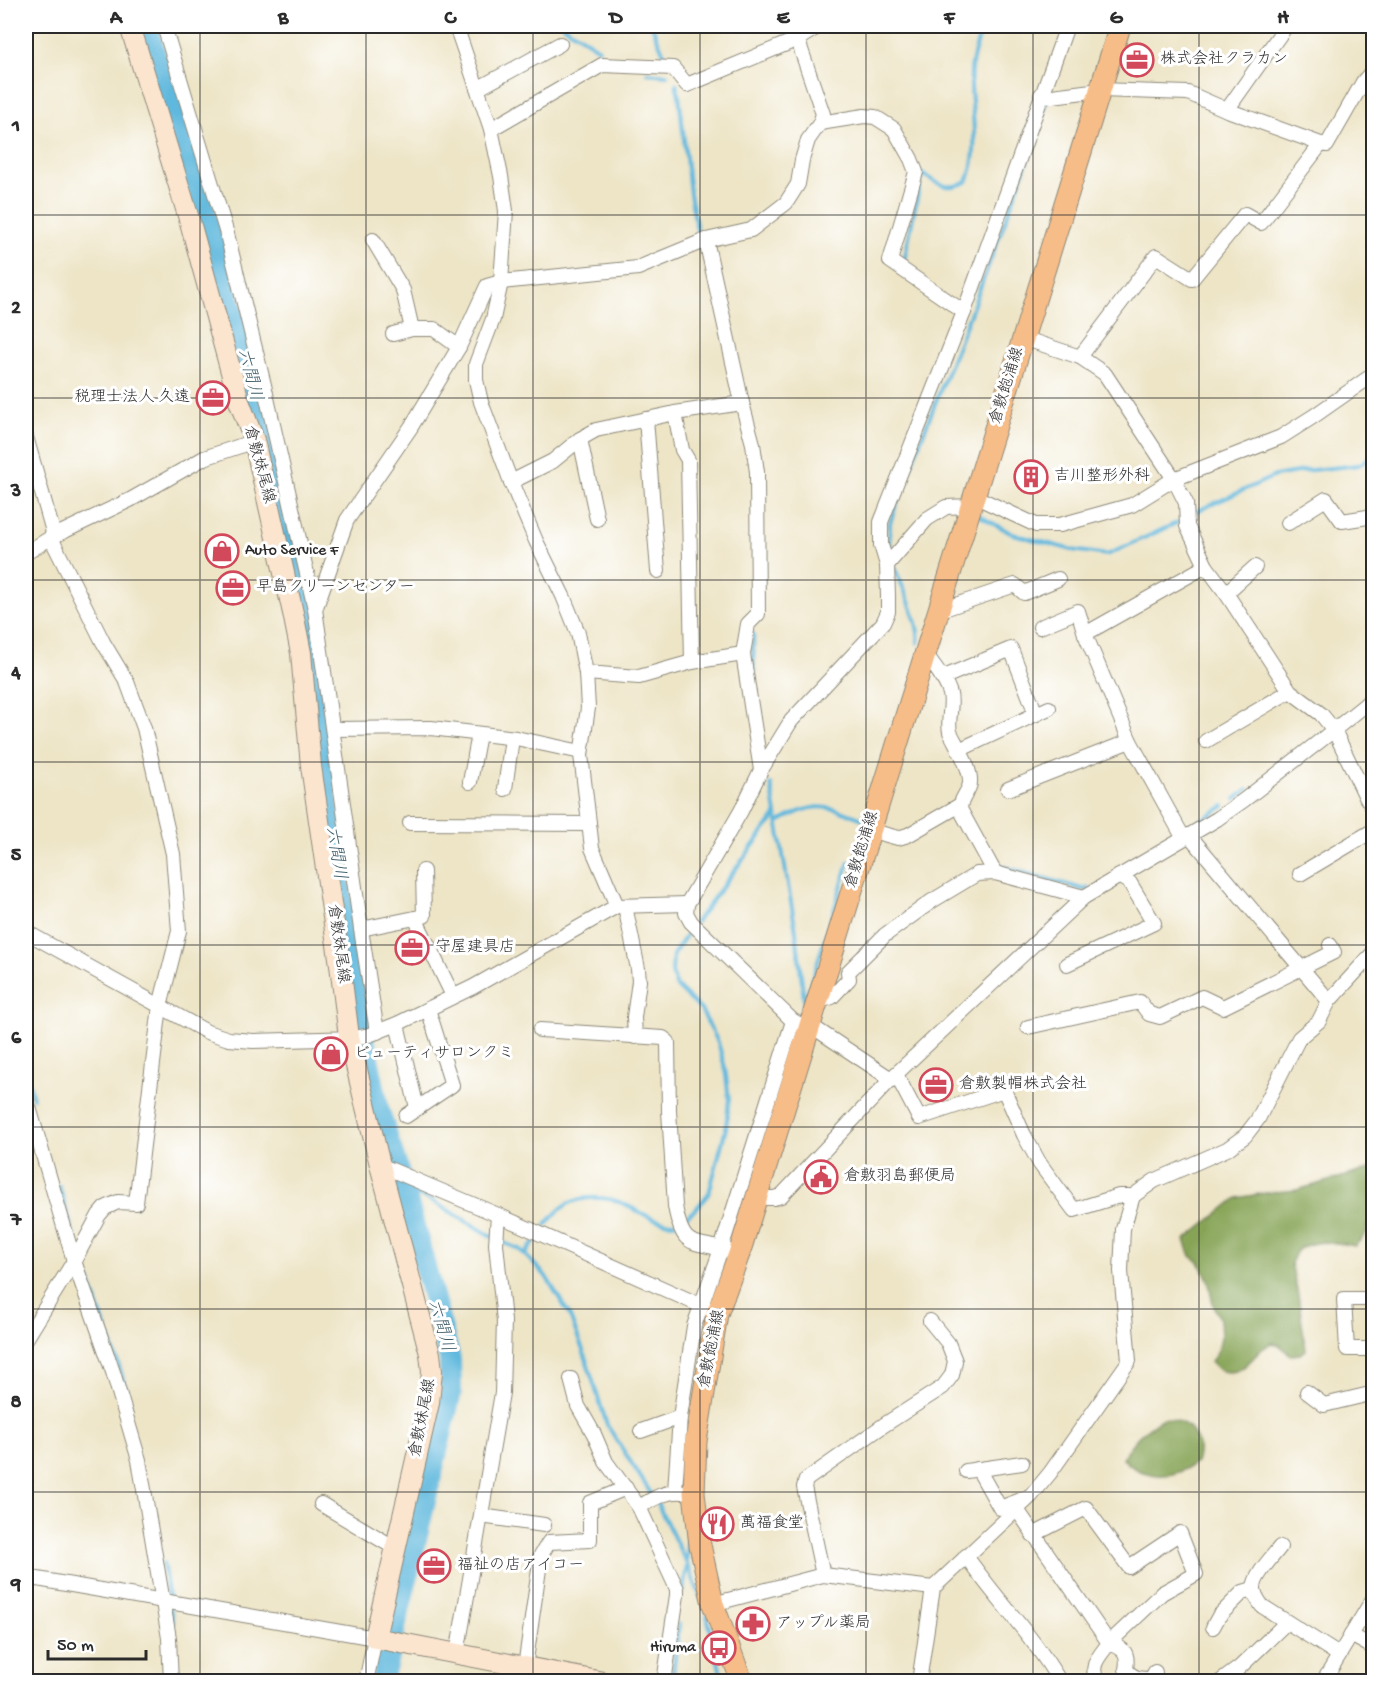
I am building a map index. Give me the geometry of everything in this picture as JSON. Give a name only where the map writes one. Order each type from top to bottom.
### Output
[{"type":"main road","name":"倉敷妹尾線","points":[[130,26],[190,222],[239,401],[254,440],[304,611],[301,653],[311,766],[362,1035],[383,1167],[430,1353],[432,1386],[395,1548],[384,1639]]},
{"type":"main road","name":"倉敷飽浦線","points":[[742,1682],[713,1604],[700,1545],[684,1492],[696,1441],[710,1310],[729,1251],[756,1197],[802,1025],[817,1002],[1120,26]]},
{"type":"main road","points":[[384,1639],[457,1654],[518,1671],[603,1682]]},
{"type":"street","points":[[165,26],[227,234],[264,385],[304,611],[333,729],[361,929],[362,1035]]},
{"type":"street","points":[[491,129],[603,65],[673,68],[687,85],[796,32],[819,26]]},
{"type":"street","points":[[1066,26],[1045,95],[964,312],[881,522],[881,545],[887,565],[888,612],[883,623],[791,721],[761,770],[741,811],[687,904],[686,914],[802,1025],[894,1076],[919,1118],[1004,1090],[1040,1164],[1074,1210],[1119,1196],[1133,1196],[1154,1181],[1227,1149],[1245,1136],[1258,1119],[1299,1038],[1319,1021],[1329,1001],[1374,952]]},
{"type":"street","points":[[1227,110],[1286,26]]},
{"type":"street","points":[[460,27],[491,129],[506,211],[501,282],[493,319],[476,364],[476,380],[481,402],[512,482],[578,633],[586,673],[588,708],[581,752],[592,848],[621,906],[638,969],[639,981],[634,1017],[635,1037]]},
{"type":"street","points":[[304,611],[347,520],[411,427],[459,347],[487,286],[501,282],[638,268],[702,241],[751,230],[786,203],[798,184],[807,140],[820,123],[823,114],[796,32]]},
{"type":"street","points":[[477,89],[560,44]]},
{"type":"street","points":[[1045,95],[1100,90],[1188,93],[1227,110],[1326,145],[1374,69]]},
{"type":"street","points":[[820,123],[864,116],[875,117],[894,129],[916,172],[890,261],[964,312]]},
{"type":"street","points":[[1080,357],[1156,256],[1192,279],[1245,214],[1261,223],[1322,144]]},
{"type":"street","points":[[373,240],[403,290],[412,329]]},
{"type":"street","points":[[702,241],[753,444],[757,472],[758,614],[748,624],[743,654],[761,770]]},
{"type":"street","points":[[393,334],[412,329],[434,329],[459,347]]},
{"type":"street","points":[[1023,338],[1080,357],[1106,374],[1174,479],[1186,503],[1187,526],[1206,566],[1290,692],[1321,714],[1334,730],[1366,799],[1374,809]]},
{"type":"street","points":[[887,565],[927,519],[946,507],[972,501],[1036,525],[1060,525],[1132,505],[1174,479],[1281,437],[1374,374]]},
{"type":"street","points":[[512,482],[553,461],[580,438],[596,430],[675,413],[742,403]]},
{"type":"street","points":[[675,413],[682,450],[688,460],[692,662]]},
{"type":"street","points":[[646,419],[658,571]]},
{"type":"street","points":[[26,437],[52,528],[52,537],[103,642],[127,682],[144,728],[173,854],[179,931],[160,1006],[136,1203],[118,1202],[105,1208],[99,1215],[26,1339]]},
{"type":"street","points":[[580,438],[597,519]]},
{"type":"street","points":[[26,554],[52,537],[130,500],[204,458],[254,440]]},
{"type":"street","points":[[1288,523],[1326,499],[1342,521],[1374,516]]},
{"type":"street","points":[[1085,634],[1206,566]]},
{"type":"street","points":[[1226,593],[1256,567]]},
{"type":"street","points":[[938,611],[1015,585],[1024,593],[1058,579]]},
{"type":"street","points":[[1040,627],[1078,611],[1085,634],[1130,741],[1186,836],[1329,1001]]},
{"type":"street","points":[[942,678],[1011,649],[1043,711],[959,750]]},
{"type":"street","points":[[925,653],[942,678],[950,695],[948,726],[970,776],[970,784],[960,803],[960,809],[995,873]]},
{"type":"street","points":[[586,673],[639,677],[692,662],[743,654]]},
{"type":"street","points":[[1206,741],[1290,692]]},
{"type":"street","points":[[756,1197],[781,1196],[894,1076],[1084,897],[1244,800],[1374,696]]},
{"type":"street","points":[[333,729],[431,728],[512,738],[581,752]]},
{"type":"street","points":[[470,782],[479,734]]},
{"type":"street","points":[[505,789],[512,738]]},
{"type":"street","points":[[1008,789],[1130,741]]},
{"type":"street","points":[[869,830],[898,838],[908,835],[960,806]]},
{"type":"street","points":[[410,823],[589,824]]},
{"type":"street","points":[[1300,874],[1374,830]]},
{"type":"street","points":[[361,929],[424,916],[423,871]]},
{"type":"street","points":[[817,1002],[831,997],[849,979],[848,972],[885,935],[932,900],[977,874],[995,873],[1084,897]]},
{"type":"street","points":[[1067,964],[1154,923],[1130,883],[1119,876]]},
{"type":"street","points":[[26,932],[207,1032],[229,1039],[254,1041],[362,1035],[397,1024],[621,906],[687,904]]},
{"type":"street","points":[[415,918],[453,996]]},
{"type":"street","points":[[1028,1027],[1140,1002],[1149,1014],[1160,1017],[1202,997],[1223,1007],[1334,951],[1330,945]]},
{"type":"street","points":[[397,1024],[411,1112],[452,1085],[428,1009]]},
{"type":"street","points":[[540,1030],[663,1038],[668,1042],[669,1111],[678,1222],[691,1243],[729,1251],[802,1025]]},
{"type":"street","points":[[26,1097],[74,1261],[113,1372],[139,1460],[169,1638],[171,1682]]},
{"type":"street","points":[[383,1167],[498,1215],[710,1310],[694,1326],[680,1417],[684,1492],[657,1497],[642,1506]]},
{"type":"street","points":[[919,1682],[933,1588],[1031,1496],[1050,1473],[1129,1361],[1121,1271],[1123,1229],[1133,1196]]},
{"type":"street","points":[[457,1654],[502,1393],[504,1321],[496,1238],[498,1215]]},
{"type":"street","points":[[1374,1299],[1344,1299],[1347,1349],[1374,1349]]},
{"type":"street","points":[[823,1575],[804,1487],[806,1480],[943,1387],[952,1375],[955,1360],[948,1343],[930,1321]]},
{"type":"street","points":[[572,1379],[578,1406],[606,1462],[642,1506],[677,1589],[664,1682]]},
{"type":"street","points":[[1307,1392],[1324,1405],[1374,1394]]},
{"type":"street","points":[[641,1431],[680,1417]]},
{"type":"street","points":[[1022,1463],[972,1470],[999,1508],[1031,1496]]},
{"type":"street","points":[[518,1671],[541,1555],[549,1542],[590,1540],[590,1503],[626,1488]]},
{"type":"street","points":[[321,1504],[395,1548]]},
{"type":"street","points":[[1033,1535],[1086,1508],[1129,1567],[1180,1533],[1196,1574],[1162,1593],[1109,1643],[1094,1665],[1093,1674],[1098,1682]]},
{"type":"street","points":[[1018,1510],[1109,1643],[1124,1651],[1128,1658],[1126,1669],[1130,1674],[1139,1680],[1151,1678],[1155,1672]]},
{"type":"street","points":[[480,1516],[544,1525]]},
{"type":"street","points":[[1280,1546],[1255,1580],[1253,1589],[1256,1597],[1262,1606],[1339,1655]]},
{"type":"street","points":[[966,1556],[984,1582],[1044,1655],[1060,1682]]},
{"type":"street","points":[[713,1604],[823,1575],[933,1588]]},
{"type":"street","points":[[26,1577],[384,1639],[366,1682]]},
{"type":"street","points":[[1213,1627],[1219,1616],[1243,1592],[1253,1589]]},
{"type":"street","points":[[1323,1682],[1374,1597]]},
{"type":"street","points":[[1220,1682],[1239,1668],[1287,1622]]},
{"type":"street","points":[[1351,1635],[1374,1648]]},
{"type":"green space","points":[[1373,1168],[1373,1217],[1365,1235],[1355,1246],[1326,1242],[1304,1246],[1297,1251],[1291,1263],[1306,1350],[1301,1354],[1291,1355],[1278,1344],[1271,1343],[1239,1370],[1228,1372],[1214,1366],[1211,1361],[1216,1355],[1221,1337],[1220,1319],[1213,1304],[1208,1279],[1199,1262],[1191,1256],[1185,1240],[1237,1198],[1297,1190]]},
{"type":"green space","points":[[1163,1418],[1180,1422],[1192,1431],[1198,1445],[1196,1463],[1179,1472],[1164,1475],[1149,1474],[1134,1468],[1123,1458],[1140,1435]]},
{"type":"waterway","name":"六間川","points":[[146,26],[198,187],[250,374],[306,615],[329,815],[359,1014],[379,1112],[404,1189],[450,1359],[451,1392],[382,1682]]},
{"type":"waterway","points":[[564,26],[599,49]]},
{"type":"waterway","points":[[652,26],[667,61]]},
{"type":"waterway","points":[[903,266],[922,174],[943,186],[967,182],[974,155],[971,71],[982,26]]},
{"type":"waterway","points":[[647,73],[667,75]]},
{"type":"waterway","points":[[676,84],[690,194],[699,240]]},
{"type":"waterway","points":[[889,548],[890,523],[902,488],[1022,176],[1048,98]]},
{"type":"waterway","points":[[1195,512],[1275,476],[1359,465],[1374,454]]},
{"type":"waterway","points":[[976,514],[1013,534],[1072,550],[1107,555],[1181,521]]},
{"type":"waterway","points":[[895,569],[914,616],[918,643]]},
{"type":"waterway","points":[[753,634],[754,681]]},
{"type":"waterway","points":[[771,784],[796,932],[804,1000]]},
{"type":"waterway","points":[[1235,799],[1248,789]]},
{"type":"waterway","points":[[1197,823],[1224,806]]},
{"type":"waterway","points":[[777,823],[802,811],[820,807],[838,810],[863,819]]},
{"type":"waterway","points":[[696,922],[776,815]]},
{"type":"waterway","points":[[1161,844],[1178,834]]},
{"type":"waterway","points":[[799,1021],[849,862]]},
{"type":"waterway","points":[[1000,866],[1086,890],[1088,888]]},
{"type":"waterway","points":[[682,1220],[696,1209],[709,1193],[726,1128],[729,1099],[725,1068],[718,1042],[701,1010],[676,986],[672,972],[673,955],[691,928]]},
{"type":"waterway","points":[[26,1073],[33,1098]]},
{"type":"waterway","points":[[59,1186],[75,1240]]},
{"type":"waterway","points":[[404,1189],[434,1202],[493,1237]]},
{"type":"waterway","points":[[546,1225],[566,1205],[588,1198],[604,1198],[619,1202],[655,1219],[675,1223]]},
{"type":"waterway","points":[[729,1248],[741,1209]]},
{"type":"waterway","points":[[499,1241],[519,1249],[545,1275],[569,1314],[607,1425],[652,1495]]},
{"type":"waterway","points":[[525,1255],[534,1242]]},
{"type":"waterway","points":[[711,1299],[727,1255]]},
{"type":"waterway","points":[[81,1257],[121,1372],[130,1406]]},
{"type":"waterway","points":[[656,1501],[702,1600]]},
{"type":"waterway","points":[[683,1592],[687,1564],[687,1522]]},
{"type":"waterway","points":[[163,1563],[173,1624]]},
{"type":"waterway","points":[[707,1616],[723,1682]]},
{"type":"waterway","points":[[672,1682],[679,1624]]},
{"type":"waterway","points":[[177,1667],[178,1682]]},
{"type":"place","name":"株式会社クラカン","points":[[1137,60]]},
{"type":"place","name":"税理士法人 久遠","points":[[213,398]]},
{"type":"place","name":"吉川整形外科","points":[[1031,477]]},
{"type":"place","name":"Auto Service F","points":[[222,551]]},
{"type":"place","name":"早島クリーンセンター","points":[[233,588]]},
{"type":"place","name":"守屋建具店","points":[[412,948]]},
{"type":"place","name":"ビューティサロンクミ","points":[[331,1054]]},
{"type":"place","name":"倉敷製帽株式会社","points":[[936,1085]]},
{"type":"place","name":"倉敷羽島郵便局","points":[[821,1177]]},
{"type":"place","name":"萬福食堂","points":[[717,1524]]},
{"type":"place","name":"福祉の店アイコー","points":[[434,1566]]},
{"type":"place","name":"アップル薬局","points":[[753,1624]]},
{"type":"place","name":"Hiruma","points":[[719,1648]]}]
